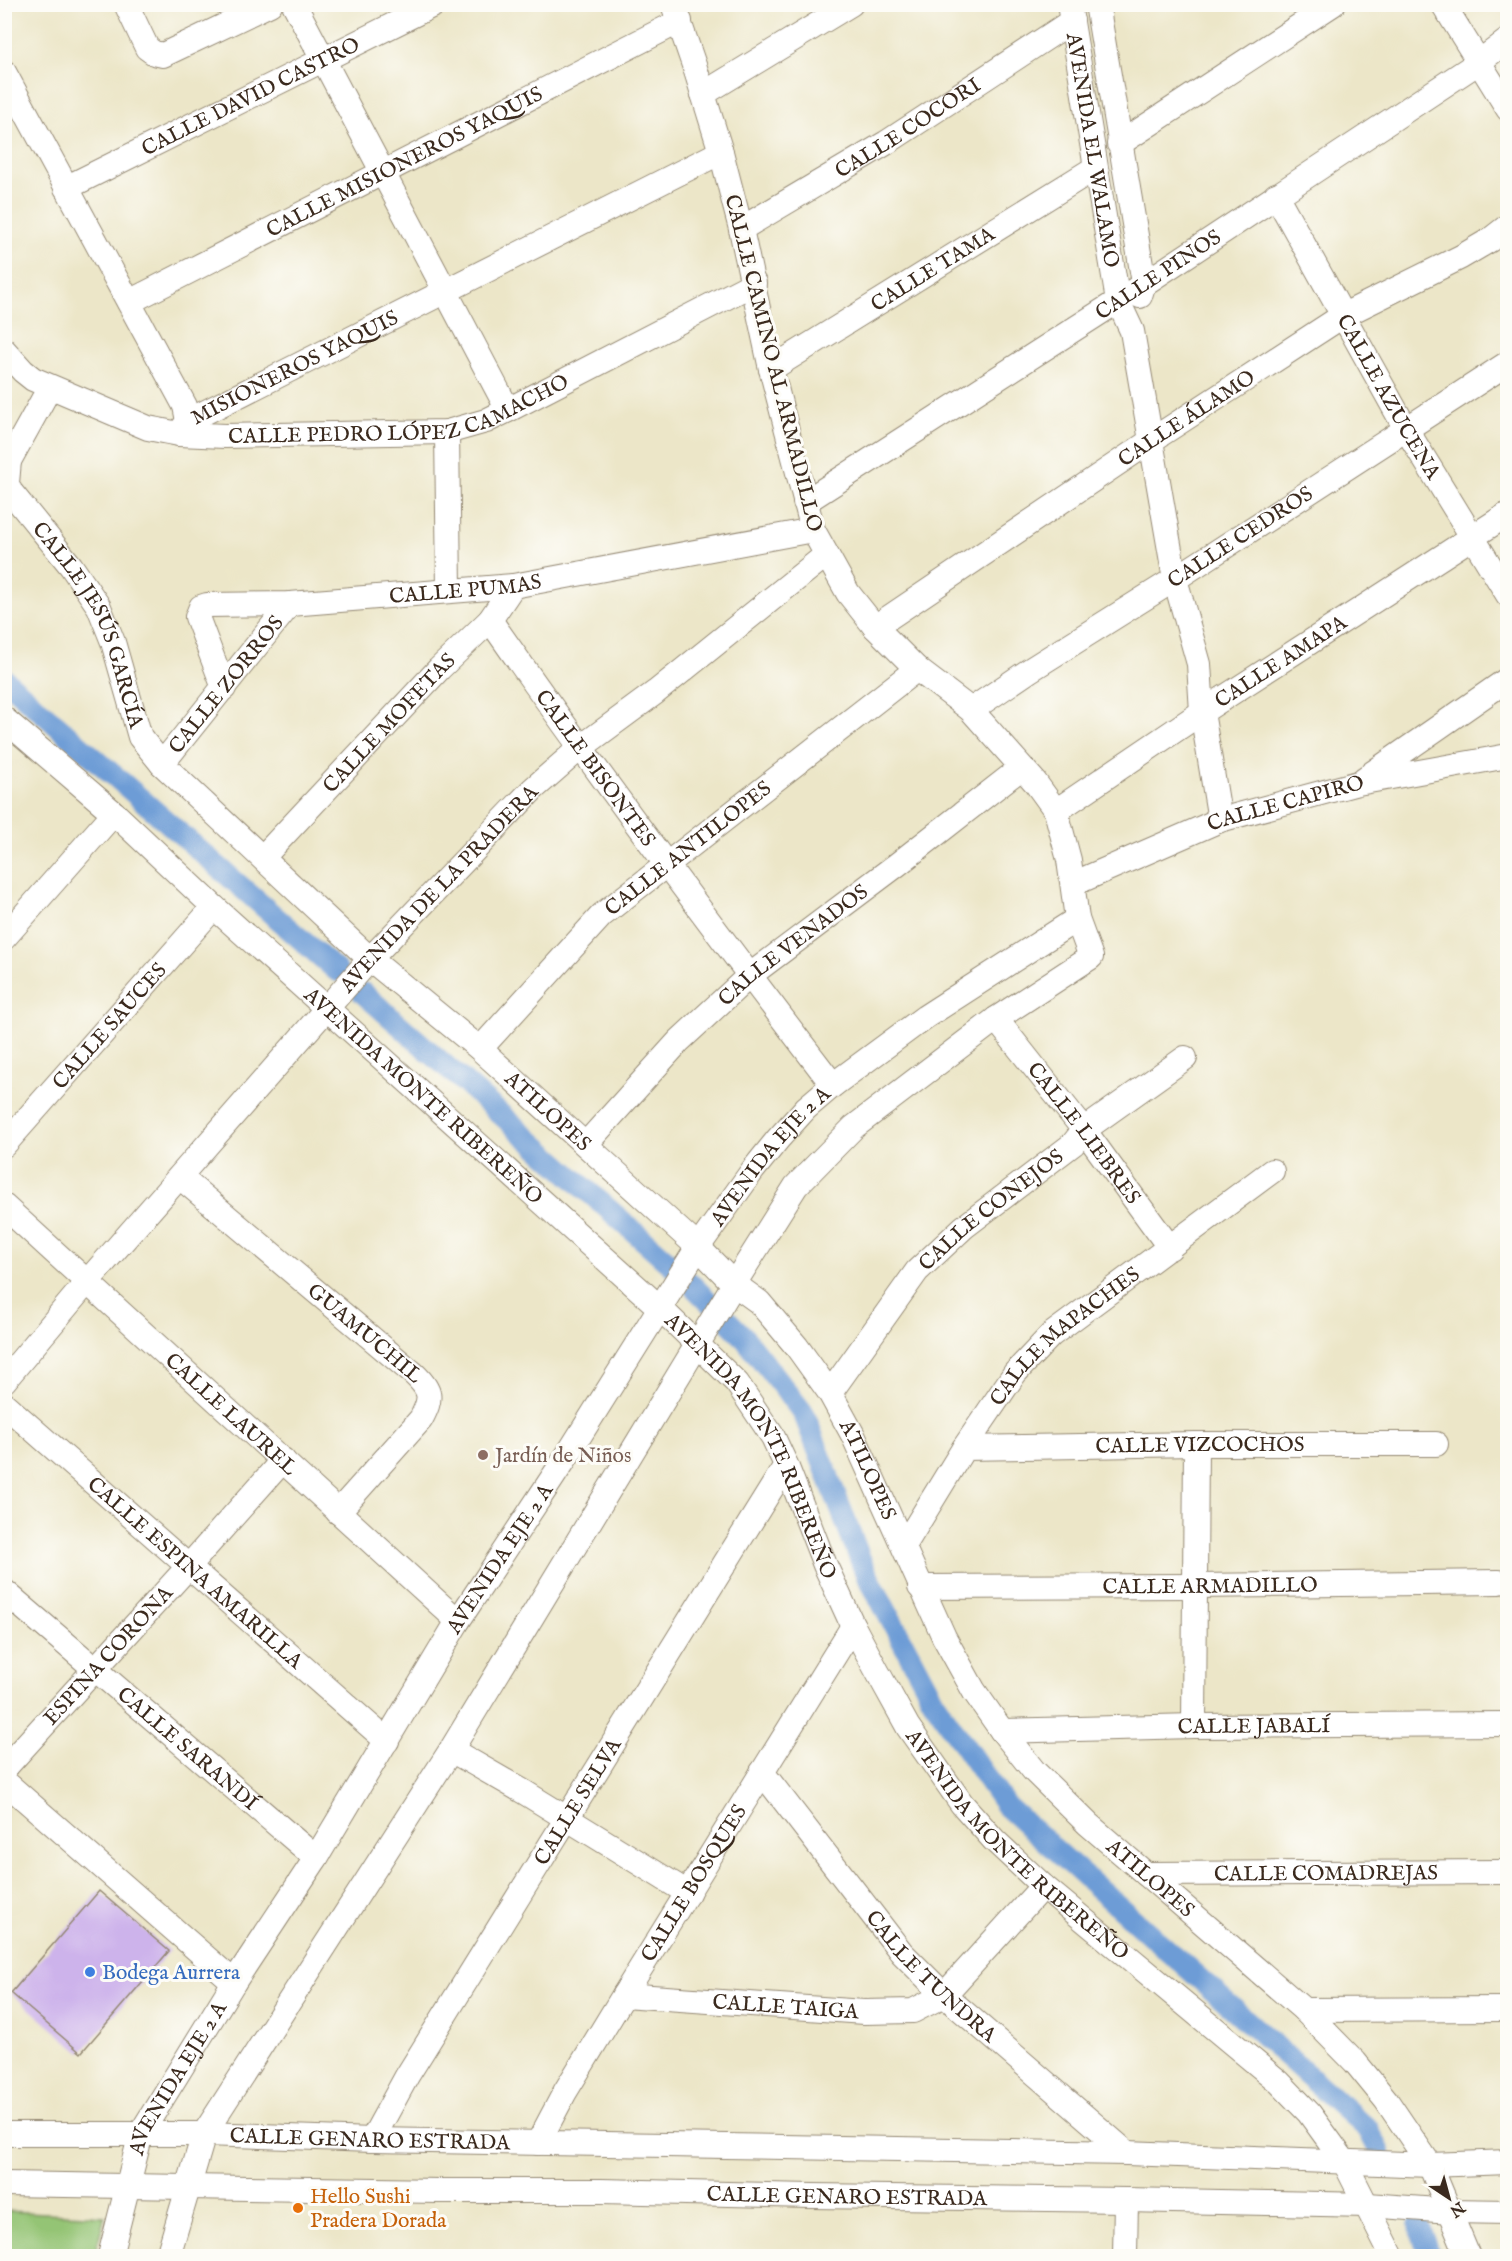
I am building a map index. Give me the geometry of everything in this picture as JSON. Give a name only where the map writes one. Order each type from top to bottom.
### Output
[{"type":"street","points":[[126,4],[147,48],[163,55],[270,4]]},
{"type":"street","points":[[294,4],[508,410]]},
{"type":"street","name":"CALLE DAVID CASTRO","points":[[66,188],[323,62],[435,4]]},
{"type":"street","points":[[703,94],[851,4]]},
{"type":"street","name":"AVENIDA EL WALAMO","points":[[1097,4],[1144,283],[1132,331]]},
{"type":"street","points":[[1119,144],[1332,4]]},
{"type":"street","points":[[1443,4],[1508,109]]},
{"type":"street","name":"CALLE CAMINO AL ARMADILLO","points":[[676,13],[721,152],[741,229],[771,369],[813,530],[848,593],[875,627],[917,669],[971,710],[1035,782],[1056,811],[1069,860],[1077,919],[1091,957]]},
{"type":"street","name":"CALLE MISIONEROS YAQUIS","points":[[129,302],[382,174],[676,13]]},
{"type":"street","name":"AVENIDA EL WALAMO","points":[[1071,13],[1118,301],[1132,331],[1175,579],[1199,664],[1202,712],[1220,820]]},
{"type":"street","name":"CALLE COCORI","points":[[741,229],[886,143],[1071,13]]},
{"type":"street","name":"CALLE PINOS","points":[[806,502],[1118,301],[1479,62],[1508,40]]},
{"type":"street","name":"MISIONEROS YAQUIS","points":[[4,72],[185,406],[184,427]]},
{"type":"street","name":"MISIONEROS YAQUIS","points":[[184,427],[445,291],[721,152]]},
{"type":"street","name":"CALLE TAMA","points":[[771,369],[1095,168]]},
{"type":"street","name":"CALLE AZUCENA","points":[[1276,195],[1406,429],[1508,595]]},
{"type":"street","name":"CALLE ÁLAMO","points":[[875,627],[1152,440],[1344,315],[1461,257],[1508,226]]},
{"type":"street","name":"CALLE PEDRO LÓPEZ CAMACHO","points":[[4,350],[23,371],[50,387],[148,428],[184,427],[225,436],[447,432],[486,421],[753,283]]},
{"type":"street","name":"CALLE CEDROS","points":[[971,710],[1508,363]]},
{"type":"street","points":[[7,459],[50,387]]},
{"type":"street","points":[[447,432],[449,590]]},
{"type":"street","name":"CALLE JESÚS GARCÍA","points":[[7,459],[7,483],[10,491],[71,566],[99,607],[113,642],[140,737],[162,764]]},
{"type":"street","name":"CALLE AMAPA","points":[[1056,811],[1202,712],[1508,514]]},
{"type":"street","name":"CALLE PUMAS","points":[[224,688],[196,617],[201,607],[207,604],[290,604],[513,586],[813,530]]},
{"type":"street","name":"AVENIDA DE LA PRADERA","points":[[4,1381],[87,1282],[370,959],[533,789],[580,748],[656,692],[826,555]]},
{"type":"street","name":"CALLE MOFETAS","points":[[263,857],[439,669],[490,620],[513,586]]},
{"type":"street","name":"CALLE ZORROS","points":[[162,764],[290,604]]},
{"type":"street","name":"CALLE BISONTES","points":[[490,620],[580,748],[833,1085]]},
{"type":"street","name":"CALLE ANTILOPES","points":[[480,1049],[602,915],[917,669]]},
{"type":"street","points":[[1358,783],[1508,680]]},
{"type":"street","name":"AVENIDA MONTE RIBEREÑO","points":[[4,718],[114,813],[214,907],[660,1308],[737,1383],[773,1437],[825,1565],[853,1626],[908,1727],[962,1804],[994,1840],[1043,1886],[1278,2082],[1309,2113],[1344,2161],[1392,2256]]},
{"type":"street","name":"CALLE CAPIRO","points":[[1073,884],[1220,820],[1358,783],[1508,756]]},
{"type":"street","name":"ATILOPES","points":[[162,764],[370,959],[480,1049],[698,1247],[734,1284],[759,1302],[797,1347],[830,1393],[853,1435],[944,1637],[974,1691],[1002,1731],[1034,1772],[1088,1824],[1304,2010],[1355,2062],[1386,2100],[1430,2165],[1468,2256]]},
{"type":"street","name":"CALLE VENADOS","points":[[586,1144],[679,1041],[749,976],[1021,768]]},
{"type":"street","points":[[4,938],[114,813]]},
{"type":"street","name":"CALLE SAUCES","points":[[4,1145],[214,907]]},
{"type":"street","name":"AVENIDA EJE 2 A","points":[[110,2256],[141,2133],[234,1982],[316,1858],[458,1621],[563,1462],[698,1247],[777,1139],[806,1108],[833,1085],[925,1017],[1077,919]]},
{"type":"street","name":"AVENIDA EJE 2 A","points":[[168,2256],[204,2134],[451,1750],[796,1186],[854,1127],[996,1019],[1091,957]]},
{"type":"street","name":"CALLE LIEBRES","points":[[996,1019],[1084,1130],[1170,1248]]},
{"type":"street","name":"CALLE CONEJOS","points":[[830,1393],[917,1271],[964,1227],[1073,1144],[1084,1130],[1185,1058]]},
{"type":"street","name":"CALLE MAPACHES","points":[[904,1546],[964,1448],[1015,1373],[1051,1335],[1272,1171]]},
{"type":"street","name":"GUAMUCHIL","points":[[180,1178],[414,1374],[424,1384],[429,1394],[428,1404],[421,1419],[338,1512]]},
{"type":"street","name":"CALLE LAUREL","points":[[4,1206],[458,1621]]},
{"type":"street","name":"CALLE ESPINA AMARILLA","points":[[4,1404],[387,1741]]},
{"type":"street","points":[[1194,1726],[1196,1444]]},
{"type":"street","name":"CALLE VIZCOCHOS","points":[[964,1448],[1196,1444],[1436,1444]]},
{"type":"street","name":"ESPINA CORONA","points":[[4,1769],[282,1460]]},
{"type":"street","name":"CALLE SELVA","points":[[372,2140],[407,2076],[786,1465]]},
{"type":"street","name":"CALLE ARMADILLO","points":[[920,1587],[1499,1582]]},
{"type":"street","name":"CALLE SARANDÍ","points":[[4,1591],[316,1858]]},
{"type":"street","name":"CALLE BOSQUES","points":[[538,2143],[565,2092],[624,1995],[853,1626]]},
{"type":"street","name":"CALLE JABALÍ","points":[[1002,1731],[1194,1726],[1508,1724]]},
{"type":"street","points":[[451,1750],[688,1893]]},
{"type":"street","name":"CALLE TUNDRA","points":[[762,1772],[902,1953],[944,1995],[1127,2153]]},
{"type":"street","points":[[4,1781],[234,1982]]},
{"type":"street","name":"CALLE COMADREJAS","points":[[1146,1874],[1508,1872]]},
{"type":"street","name":"CALLE TAIGA","points":[[624,1995],[893,2013],[919,2009],[944,1995],[1043,1886]]},
{"type":"street","points":[[1304,2010],[1508,2009]]},
{"type":"street","name":"CALLE GENARO ESTRADA","points":[[4,2134],[204,2134],[372,2140],[1127,2153],[1430,2165],[1508,2162]]},
{"type":"street","name":"CALLE GENARO ESTRADA","points":[[4,2184],[1125,2200],[1368,2205],[1451,2211],[1508,2212]]},
{"type":"street","points":[[1125,2200],[1125,2256]]},
{"type":"green space","points":[[5,2211],[105,2216],[94,2256],[5,2256]]},
{"type":"building","name":"Bodega Aurrera","points":[[99,1891],[169,1951],[81,2053],[11,1993]]},
{"type":"waterway","points":[[4,679],[337,971]]},
{"type":"waterway","points":[[363,993],[673,1266]]},
{"type":"waterway","points":[[690,1283],[709,1302]]},
{"type":"waterway","points":[[727,1320],[743,1336],[804,1414],[864,1569],[935,1703],[1005,1805],[1368,2129],[1380,2152]]},
{"type":"waterway","points":[[1419,2225],[1430,2256]]},
{"type":"place","name":"Jardín de Niños","points":[[483,1455]]},
{"type":"place","name":"Bodega Aurrera","points":[[90,1972]]},
{"type":"place","name":"Hello Sushi Pradera Dorada","points":[[298,2208]]}]
